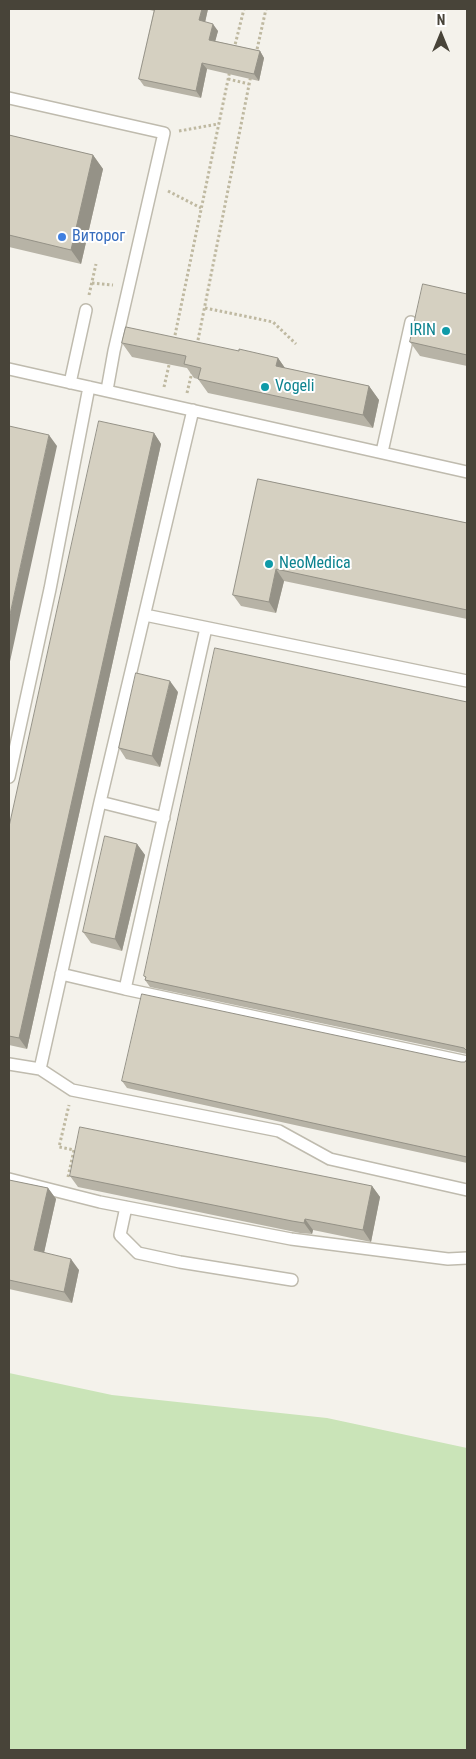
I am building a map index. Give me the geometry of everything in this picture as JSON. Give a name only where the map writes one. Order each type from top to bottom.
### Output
[{"type":"lane","points":[[9,98],[164,133],[114,351],[107,390]]},
{"type":"lane","points":[[70,383],[86,310]]},
{"type":"lane","points":[[382,452],[411,322]]},
{"type":"lane","points":[[9,369],[467,472]]},
{"type":"lane","points":[[9,777],[50,589],[89,387]]},
{"type":"lane","points":[[40,1069],[100,802],[145,615],[188,409]]},
{"type":"lane","points":[[145,615],[467,681]]},
{"type":"lane","points":[[125,989],[206,628]]},
{"type":"lane","points":[[100,802],[164,818]]},
{"type":"lane","points":[[61,974],[467,1062]]},
{"type":"lane","points":[[9,1064],[40,1069],[72,1090],[279,1131],[330,1159],[467,1190]]},
{"type":"lane","points":[[9,1179],[126,1207],[291,1240],[448,1259],[467,1258]]},
{"type":"lane","points":[[126,1207],[120,1235],[138,1253],[180,1262],[292,1280]]},
{"type":"path","points":[[234,53],[244,9]]},
{"type":"path","points":[[255,56],[266,9]]},
{"type":"path","points":[[172,348],[232,62]]},
{"type":"path","points":[[196,353],[251,74]]},
{"type":"path","points":[[228,79],[249,84]]},
{"type":"path","points":[[164,133],[218,124]]},
{"type":"path","points":[[152,182],[201,208]]},
{"type":"path","points":[[86,310],[96,264]]},
{"type":"path","points":[[205,308],[273,322],[296,344]]},
{"type":"path","points":[[161,402],[169,365]]},
{"type":"path","points":[[188,409],[192,370]]},
{"type":"path","points":[[65,1193],[74,1150],[59,1147],[72,1090]]},
{"type":"green space","points":[[9,1373],[112,1395],[327,1418],[467,1448],[467,1750],[9,1750]]},
{"type":"building","points":[[155,9],[202,9],[199,20],[213,24],[209,40],[260,51],[254,74],[202,63],[196,91],[139,79]]},
{"type":"building","points":[[9,135],[93,155],[71,250],[9,235]]},
{"type":"building","name":"IRIN","points":[[423,284],[467,294],[467,355],[410,342]]},
{"type":"building","name":"Vogeli","points":[[126,327],[278,358],[276,366],[369,386],[363,415],[198,379],[201,368],[184,364],[186,356],[122,343]]},
{"type":"building","points":[[99,421],[154,433],[19,1038],[9,1036],[9,827]]},
{"type":"building","points":[[9,426],[49,435],[9,619]]},
{"type":"building","points":[[258,479],[467,523],[467,610],[276,569],[269,602],[233,595]]},
{"type":"building","points":[[215,648],[467,702],[467,1051],[464,1048],[145,980],[146,977],[144,976]]},
{"type":"building","points":[[136,673],[170,681],[152,756],[119,748]]},
{"type":"building","points":[[105,836],[137,844],[115,939],[83,932]]},
{"type":"building","points":[[142,994],[461,1062],[465,1062],[467,1059],[467,1157],[122,1081]]},
{"type":"building","points":[[80,1127],[372,1186],[363,1230],[305,1219],[304,1223],[292,1221],[70,1176]]},
{"type":"building","points":[[9,1180],[48,1188],[34,1250],[71,1259],[64,1292],[9,1280]]},
{"type":"place","name":"Виторог","points":[[62,237]]},
{"type":"place","name":"IRIN","points":[[446,331]]},
{"type":"place","name":"Vogeli","points":[[265,387]]},
{"type":"place","name":"NeoMedica","points":[[269,564]]}]
